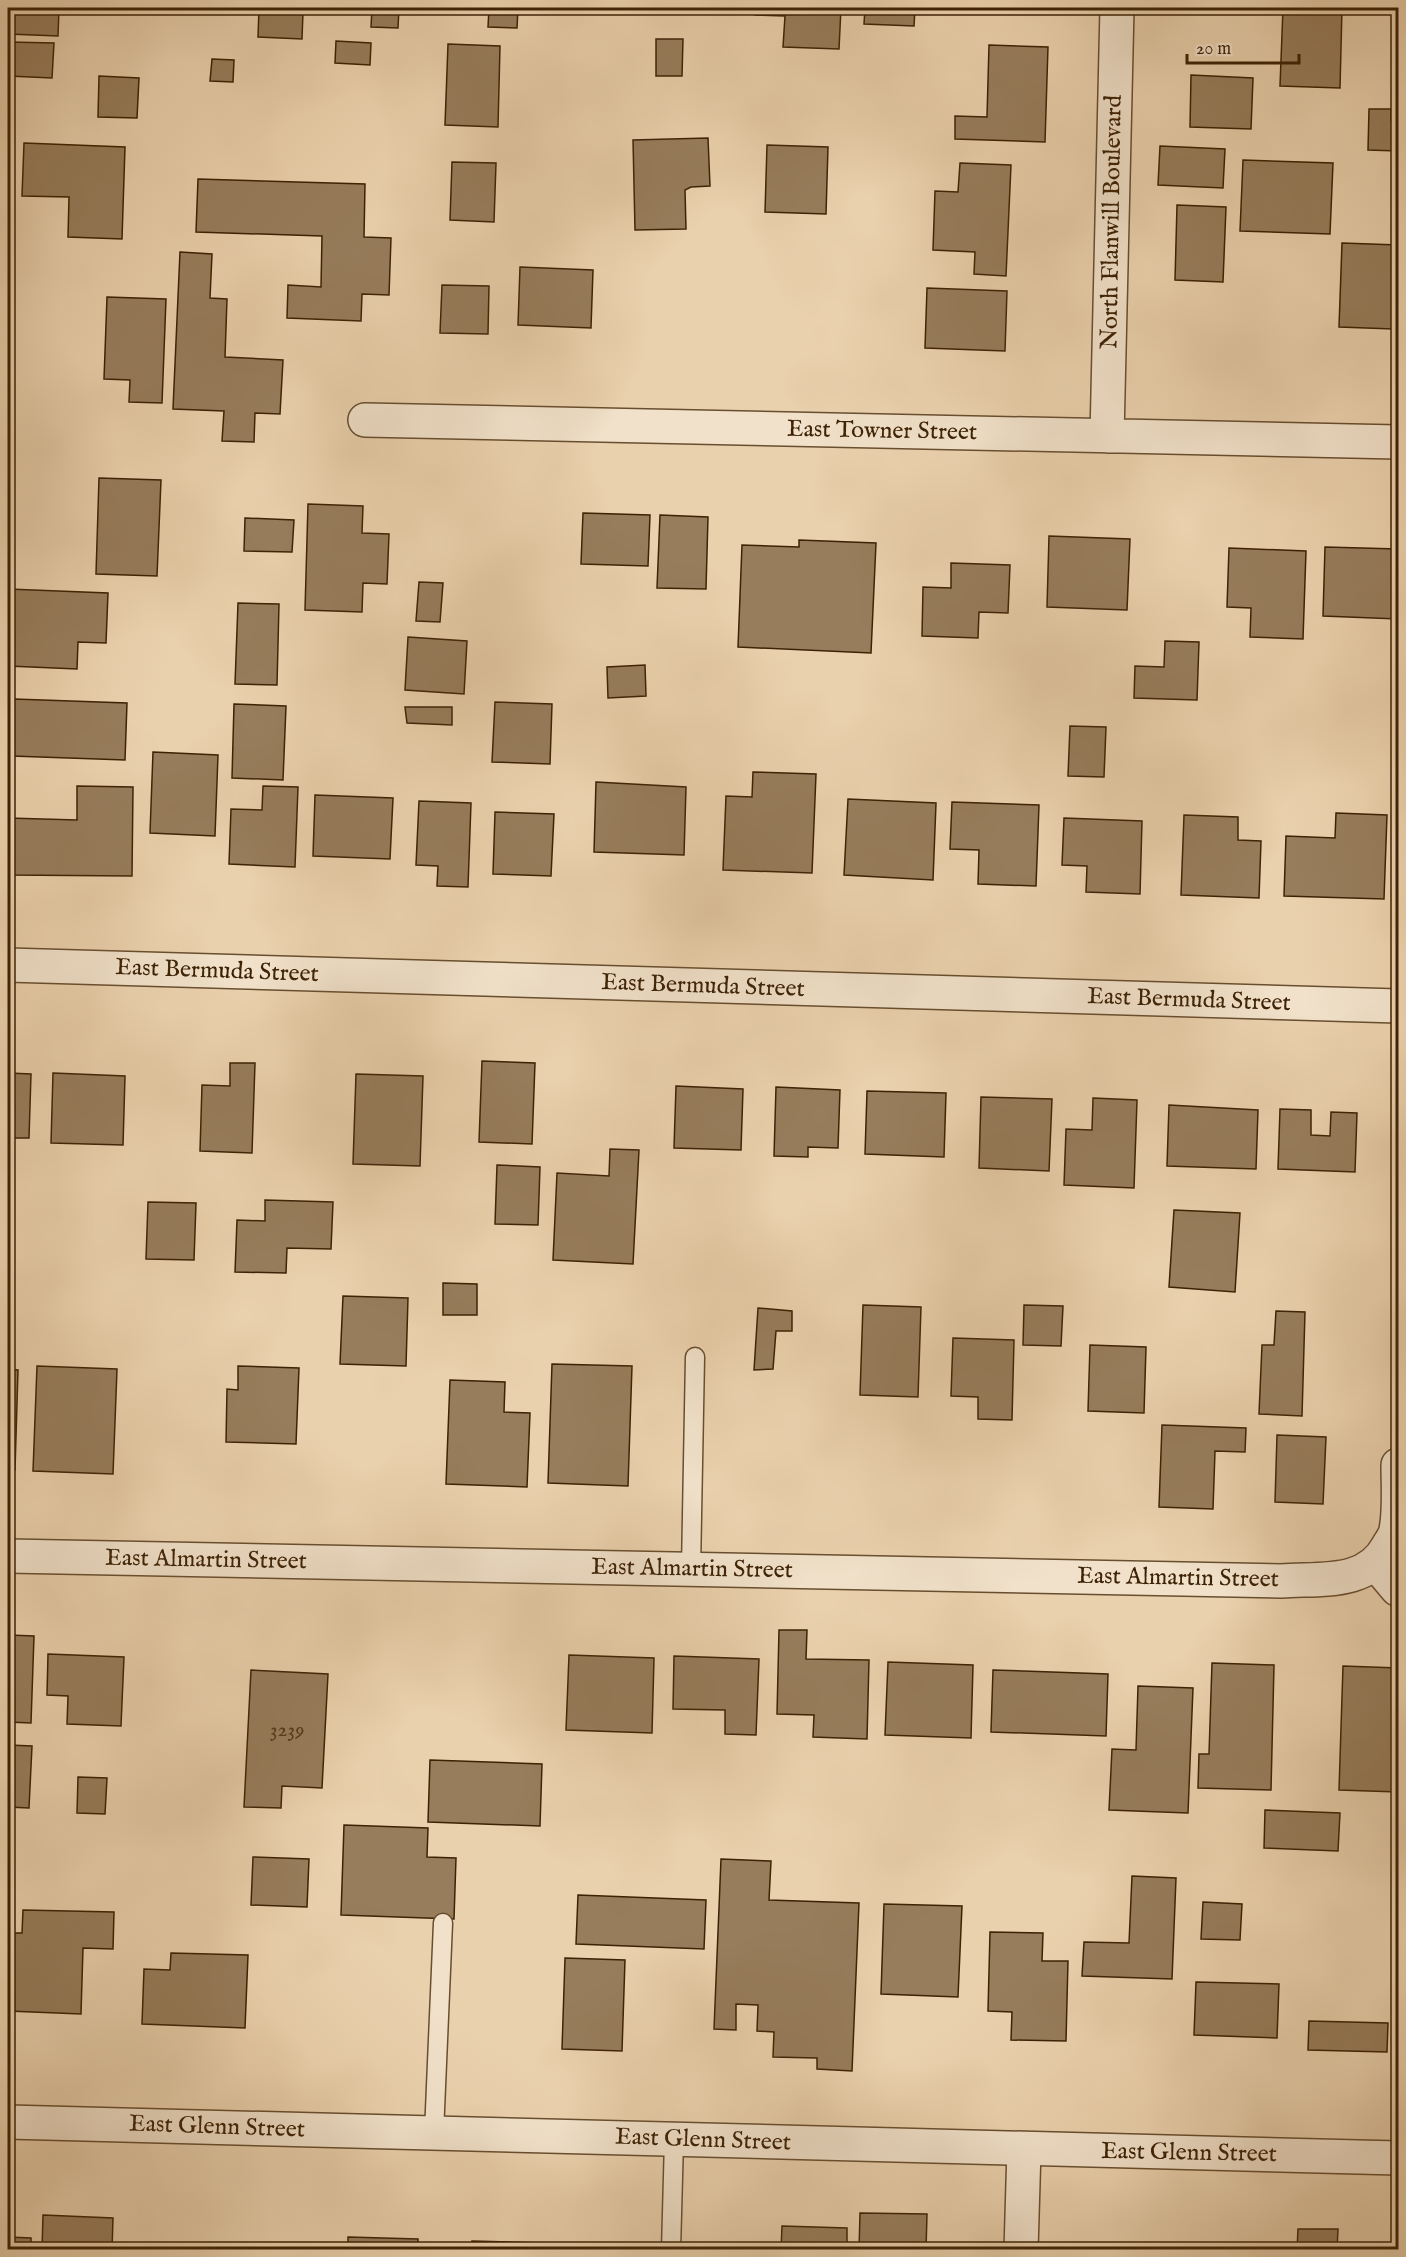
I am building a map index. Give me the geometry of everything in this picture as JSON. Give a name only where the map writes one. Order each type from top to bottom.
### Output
[{"type":"street","name":"North Flanwill Boulevard","points":[[1107,436],[1117,8]]},
{"type":"street","name":"East Towner Street","points":[[365,420],[1398,442]]},
{"type":"street","name":"East Bermuda Street","points":[[8,965],[1398,1006]]},
{"type":"street","points":[[1398,1466],[1396,1532],[1383,1557],[1375,1565],[1398,1589]]},
{"type":"street","name":"East Almartin Street","points":[[8,1556],[1281,1581],[1355,1576],[1375,1565]]},
{"type":"street","name":"East Glenn Street","points":[[8,2122],[1398,2158]]},
{"type":"street","points":[[1021,2250],[1023,2149]]},
{"type":"lane","points":[[691,1569],[695,1357]]},
{"type":"lane","points":[[434,2133],[443,1923]]},
{"type":"lane","points":[[671,2250],[674,2140]]},
{"type":"building","points":[[8,8],[59,8],[58,36],[8,34]]},
{"type":"building","points":[[259,8],[329,8],[329,13],[303,12],[302,39],[258,37]]},
{"type":"building","points":[[372,8],[399,8],[398,28],[371,27]]},
{"type":"building","points":[[489,8],[518,8],[517,28],[488,27]]},
{"type":"building","points":[[566,8],[639,8],[639,11]]},
{"type":"building","points":[[755,8],[841,8],[839,49],[783,47],[785,16],[755,15]]},
{"type":"building","points":[[865,8],[915,8],[914,26],[864,24]]},
{"type":"building","points":[[1283,8],[1342,8],[1340,88],[1280,86]]},
{"type":"building","points":[[1397,8],[1398,86],[1394,86]]},
{"type":"building","points":[[656,39],[683,39],[682,76],[656,76]]},
{"type":"building","points":[[336,41],[371,43],[370,65],[335,63]]},
{"type":"building","points":[[8,42],[54,43],[52,78],[8,76]]},
{"type":"building","points":[[448,44],[500,46],[498,127],[445,125]]},
{"type":"building","points":[[989,45],[1048,47],[1045,142],[955,139],[955,116],[987,117]]},
{"type":"building","points":[[212,59],[234,60],[233,82],[210,81]]},
{"type":"building","points":[[1191,75],[1253,78],[1251,129],[1190,127]]},
{"type":"building","points":[[99,76],[139,78],[137,118],[98,117]]},
{"type":"building","points":[[1369,109],[1391,109],[1391,121],[1398,122],[1398,151],[1368,150]]},
{"type":"building","points":[[708,138],[710,186],[691,187],[685,190],[686,229],[635,230],[633,140]]},
{"type":"building","points":[[24,143],[125,147],[122,239],[68,237],[69,197],[22,196]]},
{"type":"building","points":[[767,145],[828,147],[826,214],[765,212]]},
{"type":"building","points":[[1160,146],[1225,149],[1223,188],[1158,185]]},
{"type":"building","points":[[1243,160],[1333,163],[1330,234],[1240,231]]},
{"type":"building","points":[[452,162],[496,163],[494,222],[450,220]]},
{"type":"building","points":[[960,163],[1011,165],[1006,276],[974,274],[975,252],[933,250],[935,191],[958,192]]},
{"type":"building","points":[[198,179],[365,184],[364,237],[391,238],[389,295],[362,294],[361,321],[287,318],[288,285],[321,287],[322,236],[196,232]]},
{"type":"building","points":[[1177,205],[1226,207],[1223,282],[1175,280]]},
{"type":"building","points":[[1342,243],[1398,245],[1398,306],[1394,306],[1393,329],[1339,327]]},
{"type":"building","points":[[180,252],[212,254],[210,298],[227,299],[225,357],[283,360],[280,414],[255,413],[254,442],[222,441],[224,411],[173,409]]},
{"type":"building","points":[[520,267],[593,270],[591,328],[518,325]]},
{"type":"building","points":[[442,285],[489,286],[488,334],[440,333]]},
{"type":"building","points":[[927,288],[1007,291],[1005,351],[925,348]]},
{"type":"building","points":[[107,297],[166,299],[162,403],[129,402],[130,380],[104,379]]},
{"type":"building","points":[[99,478],[161,480],[157,576],[96,574]]},
{"type":"building","points":[[308,504],[363,506],[362,533],[389,534],[387,584],[363,583],[362,612],[305,610]]},
{"type":"building","points":[[583,513],[650,515],[648,566],[581,564]]},
{"type":"building","points":[[660,515],[708,517],[706,589],[657,588]]},
{"type":"building","points":[[245,518],[294,520],[292,552],[244,551]]},
{"type":"building","points":[[1049,536],[1130,539],[1127,610],[1047,607]]},
{"type":"building","points":[[799,540],[876,543],[871,653],[738,647],[742,545],[799,547]]},
{"type":"building","points":[[1325,547],[1398,549],[1398,619],[1323,616]]},
{"type":"building","points":[[1229,548],[1306,551],[1303,639],[1250,637],[1251,608],[1227,607]]},
{"type":"building","points":[[951,563],[1010,565],[1008,613],[979,612],[978,638],[922,636],[923,587],[951,588]]},
{"type":"building","points":[[419,582],[443,583],[440,622],[416,621]]},
{"type":"building","points":[[8,589],[108,593],[106,643],[78,642],[77,669],[8,666]]},
{"type":"building","points":[[238,603],[279,604],[277,685],[235,684]]},
{"type":"building","points":[[408,637],[467,641],[464,694],[405,690]]},
{"type":"building","points":[[1165,641],[1199,642],[1197,700],[1134,698],[1135,666],[1164,667]]},
{"type":"building","points":[[645,665],[646,696],[608,698],[607,667]]},
{"type":"building","points":[[14,699],[127,703],[125,760],[12,756]]},
{"type":"building","points":[[495,702],[552,704],[550,764],[492,762]]},
{"type":"building","points":[[234,704],[286,706],[283,780],[232,778]]},
{"type":"building","points":[[405,707],[452,707],[452,725],[407,723]]},
{"type":"building","points":[[1070,726],[1106,727],[1104,777],[1068,776]]},
{"type":"building","points":[[153,752],[218,755],[215,836],[150,833]]},
{"type":"building","points":[[753,772],[816,774],[812,873],[723,870],[726,796],[752,797]]},
{"type":"building","points":[[596,782],[686,787],[684,855],[594,852]]},
{"type":"building","points":[[77,786],[133,787],[132,876],[8,875],[8,818],[77,820]]},
{"type":"building","points":[[263,786],[298,787],[295,867],[229,864],[231,809],[262,810]]},
{"type":"building","points":[[315,795],[393,798],[390,859],[313,856]]},
{"type":"building","points":[[848,799],[936,803],[933,880],[844,875]]},
{"type":"building","points":[[419,801],[471,803],[468,887],[437,886],[438,866],[416,865]]},
{"type":"building","points":[[952,802],[1039,805],[1036,886],[978,884],[979,850],[950,849]]},
{"type":"building","points":[[495,812],[554,814],[551,876],[493,874]]},
{"type":"building","points":[[1336,813],[1387,815],[1384,899],[1284,896],[1286,836],[1335,838]]},
{"type":"building","points":[[1184,815],[1238,817],[1238,840],[1261,841],[1259,898],[1181,895]]},
{"type":"building","points":[[1064,818],[1142,821],[1140,894],[1086,892],[1087,866],[1062,865]]},
{"type":"building","points":[[482,1061],[535,1063],[532,1144],[479,1142]]},
{"type":"building","points":[[230,1063],[255,1063],[252,1153],[200,1151],[202,1085],[230,1086]]},
{"type":"building","points":[[8,1073],[31,1074],[29,1138],[10,1138],[8,1238]]},
{"type":"building","points":[[53,1073],[125,1076],[123,1145],[51,1143]]},
{"type":"building","points":[[356,1074],[423,1076],[420,1166],[353,1164]]},
{"type":"building","points":[[676,1086],[743,1089],[741,1150],[674,1148]]},
{"type":"building","points":[[776,1087],[840,1090],[838,1148],[808,1147],[808,1157],[774,1156]]},
{"type":"building","points":[[867,1091],[946,1093],[944,1157],[865,1154]]},
{"type":"building","points":[[981,1097],[1052,1099],[1049,1171],[979,1168]]},
{"type":"building","points":[[1093,1098],[1137,1100],[1134,1188],[1064,1185],[1066,1129],[1092,1130]]},
{"type":"building","points":[[1169,1105],[1258,1110],[1256,1169],[1167,1166]]},
{"type":"building","points":[[1280,1109],[1311,1110],[1311,1135],[1330,1136],[1331,1112],[1357,1113],[1355,1172],[1278,1169]]},
{"type":"building","points":[[610,1149],[639,1150],[633,1264],[553,1260],[557,1173],[609,1176]]},
{"type":"building","points":[[497,1165],[540,1167],[538,1225],[495,1224]]},
{"type":"building","points":[[265,1200],[333,1202],[331,1249],[287,1248],[286,1273],[235,1272],[237,1220],[265,1221]]},
{"type":"building","points":[[148,1202],[196,1203],[194,1260],[146,1259]]},
{"type":"building","points":[[1174,1210],[1240,1213],[1235,1292],[1169,1287]]},
{"type":"building","points":[[443,1283],[477,1284],[477,1315],[443,1315]]},
{"type":"building","points":[[343,1296],[408,1298],[406,1366],[340,1364]]},
{"type":"building","points":[[863,1305],[921,1307],[918,1397],[860,1395]]},
{"type":"building","points":[[1024,1305],[1063,1306],[1061,1346],[1023,1345]]},
{"type":"building","points":[[758,1308],[792,1311],[792,1331],[776,1331],[773,1369],[754,1370]]},
{"type":"building","points":[[1276,1311],[1305,1312],[1302,1416],[1259,1414],[1262,1345],[1274,1345]]},
{"type":"building","points":[[953,1338],[1014,1340],[1012,1420],[978,1419],[978,1397],[951,1396]]},
{"type":"building","points":[[1090,1345],[1146,1347],[1144,1413],[1088,1411]]},
{"type":"building","points":[[552,1364],[632,1366],[628,1486],[548,1483]]},
{"type":"building","points":[[37,1366],[117,1369],[113,1474],[33,1471]]},
{"type":"building","points":[[238,1366],[299,1368],[296,1444],[226,1442],[227,1389],[238,1390]]},
{"type":"building","points":[[8,1369],[18,1370],[15,1470],[8,1470]]},
{"type":"building","points":[[450,1380],[505,1382],[504,1412],[530,1413],[527,1487],[446,1484]]},
{"type":"building","points":[[1162,1425],[1246,1428],[1245,1452],[1215,1451],[1213,1509],[1159,1507]]},
{"type":"building","points":[[1277,1435],[1326,1437],[1323,1504],[1275,1502]]},
{"type":"building","points":[[779,1630],[807,1630],[806,1659],[869,1660],[867,1739],[813,1737],[814,1715],[777,1714]]},
{"type":"building","points":[[8,1635],[34,1636],[31,1723],[8,1722]]},
{"type":"building","points":[[48,1654],[124,1657],[121,1726],[67,1724],[68,1696],[47,1695]]},
{"type":"building","points":[[569,1655],[654,1658],[652,1733],[566,1730]]},
{"type":"building","points":[[674,1656],[759,1659],[756,1735],[725,1734],[725,1710],[673,1709]]},
{"type":"building","points":[[888,1662],[973,1665],[971,1738],[885,1735]]},
{"type":"building","points":[[1212,1663],[1274,1665],[1271,1790],[1198,1788],[1199,1754],[1209,1754]]},
{"type":"building","points":[[1343,1666],[1398,1668],[1398,1792],[1339,1790]]},
{"type":"building","points":[[251,1670],[328,1674],[322,1788],[282,1786],[281,1808],[244,1807]]},
{"type":"building","points":[[993,1670],[1108,1674],[1106,1736],[991,1732]]},
{"type":"building","points":[[1138,1686],[1193,1688],[1188,1813],[1109,1810],[1112,1749],[1136,1750]]},
{"type":"building","points":[[8,1745],[32,1746],[29,1808],[8,1807]]},
{"type":"building","points":[[430,1760],[542,1764],[540,1826],[428,1822]]},
{"type":"building","points":[[78,1777],[107,1778],[105,1814],[77,1813]]},
{"type":"building","points":[[1265,1810],[1340,1813],[1338,1851],[1264,1848]]},
{"type":"building","points":[[344,1825],[428,1828],[427,1857],[456,1858],[454,1919],[341,1915]]},
{"type":"building","points":[[253,1857],[309,1859],[307,1907],[251,1905]]},
{"type":"building","points":[[721,1859],[771,1861],[769,1900],[859,1903],[852,2071],[817,2069],[817,2058],[773,2057],[774,2032],[757,2031],[758,2005],[736,2004],[736,2030],[714,2029]]},
{"type":"building","points":[[1132,1876],[1176,1878],[1172,1979],[1082,1976],[1084,1942],[1129,1943]]},
{"type":"building","points":[[578,1895],[706,1900],[704,1949],[576,1944]]},
{"type":"building","points":[[1203,1902],[1242,1904],[1240,1940],[1201,1939]]},
{"type":"building","points":[[884,1904],[962,1906],[958,1997],[881,1994]]},
{"type":"building","points":[[23,1910],[114,1912],[113,1949],[83,1948],[81,2014],[8,2011],[8,1933],[22,1933]]},
{"type":"building","points":[[990,1932],[1043,1933],[1042,1961],[1068,1961],[1066,2041],[1011,2040],[1012,2012],[988,2011]]},
{"type":"building","points":[[171,1953],[248,1955],[245,2028],[142,2024],[144,1969],[170,1970]]},
{"type":"building","points":[[565,1958],[625,1960],[622,2051],[562,2049]]},
{"type":"building","points":[[1196,1982],[1279,1984],[1277,2038],[1194,2035]]},
{"type":"building","points":[[1309,2021],[1388,2023],[1387,2052],[1308,2050]]},
{"type":"building","points":[[860,2213],[927,2214],[926,2250],[859,2250]]},
{"type":"building","points":[[43,2215],[113,2218],[112,2250],[42,2250]]},
{"type":"building","points":[[782,2226],[847,2228],[847,2250],[781,2250]]},
{"type":"building","points":[[1298,2229],[1338,2229],[1337,2250],[1297,2250]]},
{"type":"building","points":[[8,2237],[31,2238],[31,2250],[8,2250]]},
{"type":"building","points":[[348,2237],[418,2239],[418,2250],[348,2250]]},
{"type":"building","points":[[472,2241],[543,2243],[542,2250],[472,2250]]},
{"type":"building","points":[[588,2243],[648,2245],[648,2250],[588,2250]]}]
